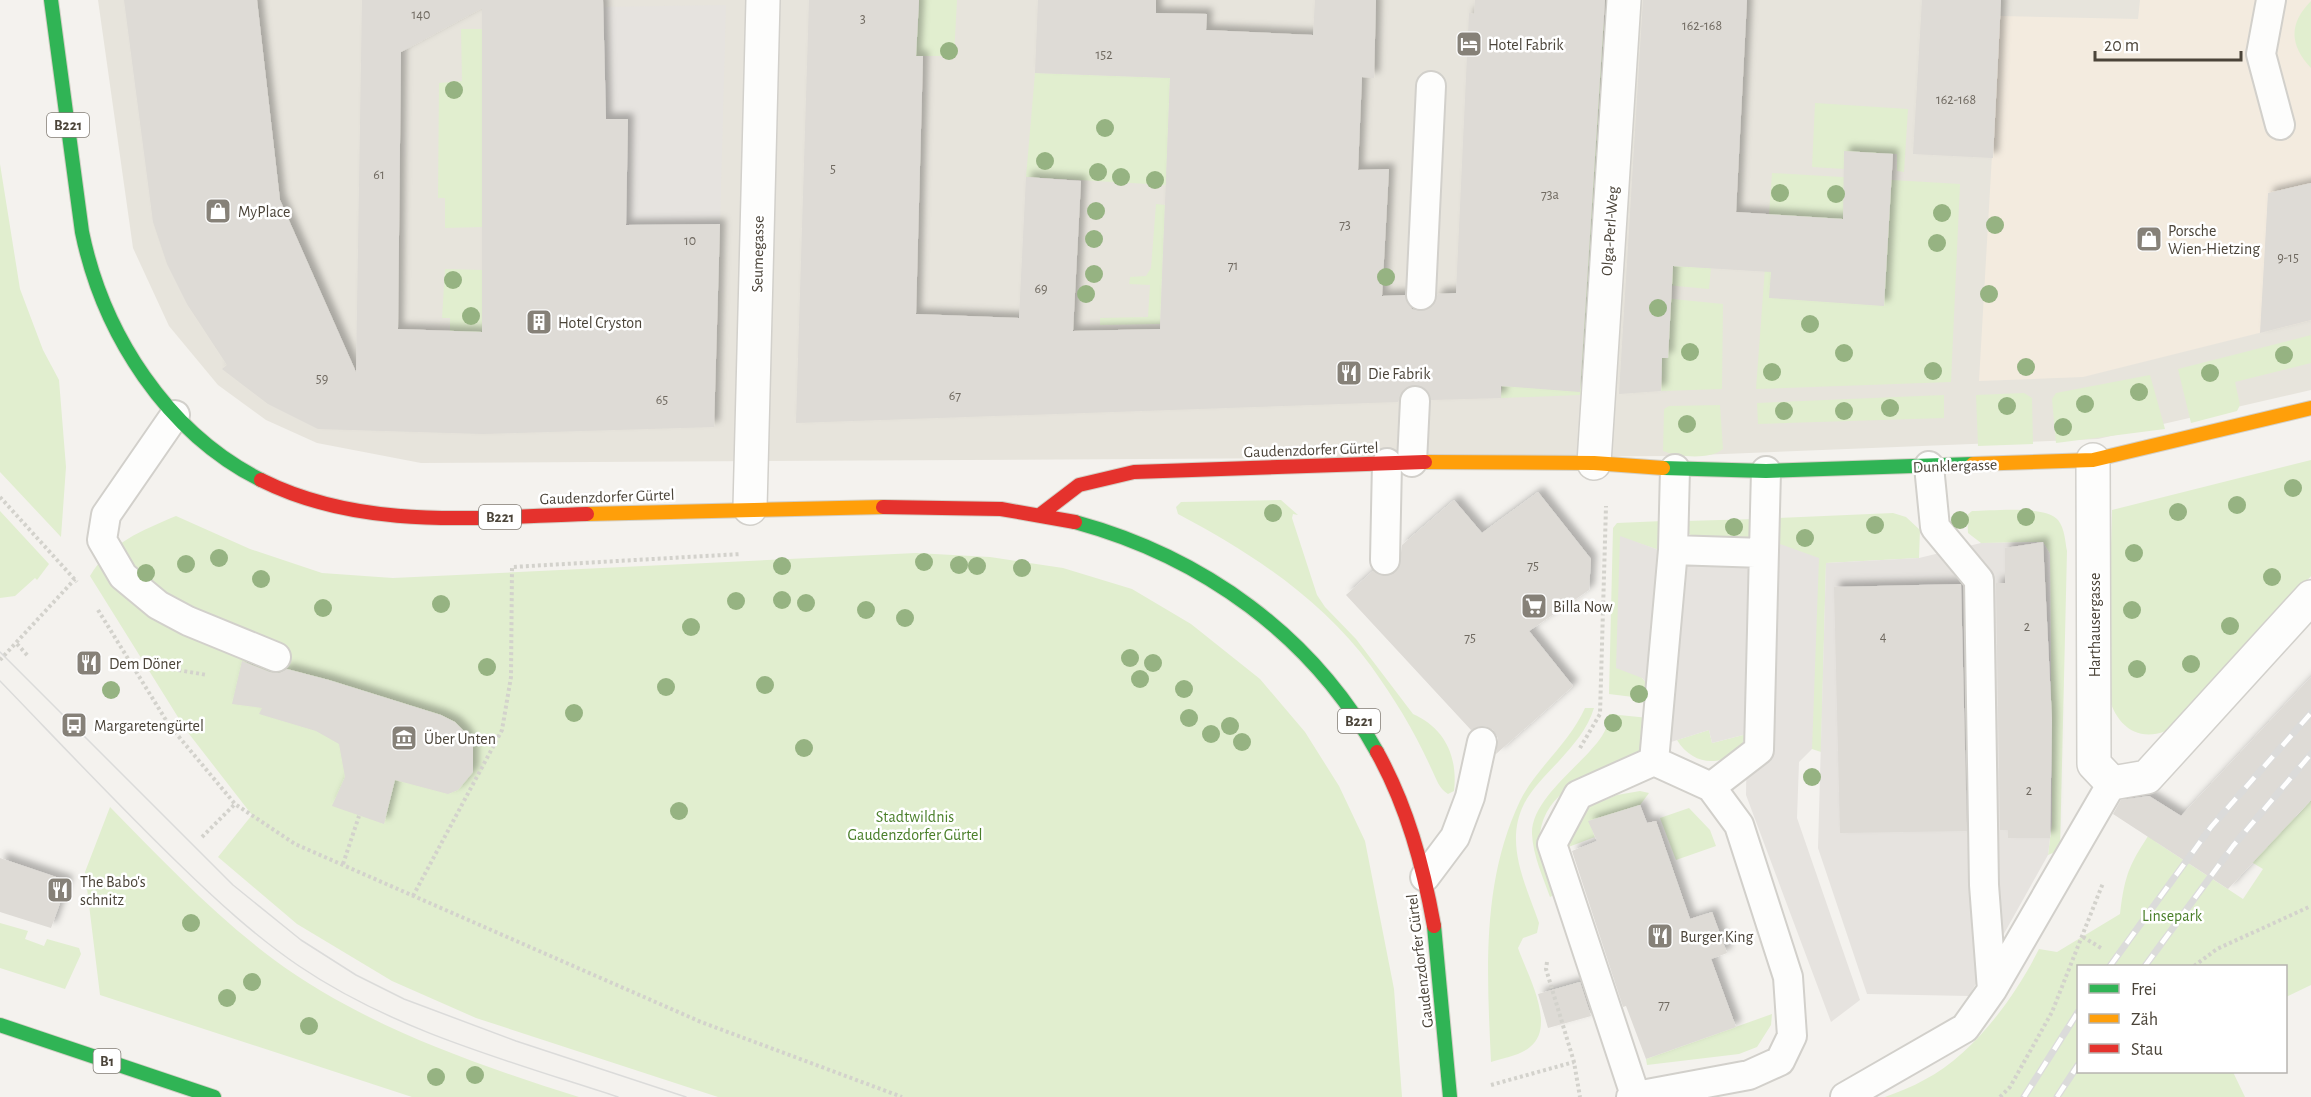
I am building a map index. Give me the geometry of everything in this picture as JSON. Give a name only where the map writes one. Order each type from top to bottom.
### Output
[{"type":"main road","name":"Gaudenzdorfer Gürtel","points":[[51,0],[86,250],[121,338],[145,379],[175,415],[209,447],[247,472],[289,493],[311,500],[378,514],[439,519],[750,508],[986,507],[1041,514],[1095,526],[1148,545],[1216,581],[1244,599],[1287,634],[1326,676],[1361,724],[1409,822],[1425,878],[1436,935],[1450,1096]]},
{"type":"main road","name":"Dunklergasse","points":[[1594,463],[1675,469],[1766,471],[2093,460],[2311,408]]},
{"type":"main road","name":"Gaudenzdorfer Gürtel","points":[[1041,514],[1079,485],[1134,472],[1400,462],[1594,463]]},
{"type":"main road","name":"B1","points":[[0,1025],[214,1097]]},
{"type":"street","name":"Seumegasse","points":[[750,508],[763,0]]},
{"type":"street","name":"Olga-Perl-Weg","points":[[1594,463],[1624,0]]},
{"type":"street","name":"Harthausergasse","points":[[2093,460],[2094,764],[2112,783]]},
{"type":"street","points":[[2112,783],[2147,777],[2311,597]]},
{"type":"lane","points":[[2271,0],[2261,54],[2280,125]]},
{"type":"lane","points":[[1421,294],[1431,86]]},
{"type":"lane","points":[[1385,560],[1400,462],[1415,401]]},
{"type":"lane","points":[[175,415],[106,515],[102,540],[123,576],[158,605],[188,621],[276,657]]},
{"type":"lane","points":[[1929,466],[1935,527],[1978,580],[1984,885],[1992,990]]},
{"type":"lane","points":[[1654,761],[1673,550],[1675,469]]},
{"type":"lane","points":[[1711,787],[1759,750],[1762,553],[1766,471]]},
{"type":"lane","points":[[1673,550],[1762,553]]},
{"type":"lane","points":[[1425,878],[1455,837],[1470,797],[1482,742]]},
{"type":"lane","points":[[1654,761],[1711,787],[1739,825],[1788,977],[1792,1036],[1780,1062],[1749,1076],[1633,1096],[1552,844],[1578,795],[1654,761]]},
{"type":"lane","points":[[1845,1097],[1965,1028],[1992,990],[2112,783]]},
{"type":"path","points":[[0,496],[81,588]]},
{"type":"path","points":[[413,896],[502,730],[511,677],[512,567],[748,554]]},
{"type":"path","points":[[0,660],[75,579]]},
{"type":"path","points":[[94,604],[169,725],[235,804],[296,844],[701,1022],[902,1097]]},
{"type":"path","points":[[17,644],[28,656]]},
{"type":"path","points":[[131,662],[216,676]]},
{"type":"path","points":[[202,837],[235,804]]},
{"type":"path","points":[[343,864],[359,816]]},
{"type":"path","points":[[2001,1097],[2010,1087],[2052,1012],[2084,938],[2107,872]]},
{"type":"path","points":[[2195,965],[2217,949],[2311,906]]},
{"type":"path","points":[[2084,938],[2101,948]]},
{"type":"path","points":[[1450,1096],[1574,1062],[1580,1097]]},
{"type":"shaded area","points":[[98,0],[2311,0],[2311,390],[2098,439],[1674,456],[421,463],[317,443],[266,420],[218,385],[169,326],[133,248]]},
{"type":"shaded area","name":"Porsche Wien-Hietzing","points":[[2140,0],[2311,0],[2311,320],[2083,377],[1979,381],[2000,16],[2138,19]]},
{"type":"shaded area","points":[[726,5],[720,224],[626,225],[628,119],[606,119],[598,7]]},
{"type":"shaded area","points":[[1620,536],[1659,550],[1777,543],[1819,558],[1812,749],[1799,762],[1797,818],[1860,1000],[1831,1022],[1746,795],[1747,734],[1712,743],[1709,730],[1649,749],[1649,686],[1642,678],[1616,668]]},
{"type":"shaded area","points":[[2043,542],[2050,554],[2052,822],[2048,855],[1969,996],[1867,994],[1818,848],[1826,563],[1919,558],[1981,543]]},
{"type":"green space","points":[[919,0],[957,0],[954,56],[895,56],[896,37],[917,37]]},
{"type":"green space","points":[[2311,1],[2311,68],[2299,51],[2294,35],[2298,18]]},
{"type":"green space","points":[[1589,22],[1604,24],[1582,391],[1580,395],[1501,398],[1503,369]]},
{"type":"green space","points":[[461,29],[482,29],[483,227],[445,228],[445,198],[438,198],[439,83],[462,81]]},
{"type":"green space","points":[[1035,73],[1170,78],[1166,185],[1026,177]]},
{"type":"green space","points":[[1815,103],[1908,109],[1904,172],[1897,171],[1897,154],[1845,152],[1844,169],[1812,167]]},
{"type":"green space","points":[[0,164],[20,289],[43,350],[59,380],[66,467],[61,537],[0,472]]},
{"type":"green space","points":[[1772,173],[1960,184],[1951,382],[1756,389]]},
{"type":"green space","points":[[1156,204],[1165,205],[1160,324],[1100,325],[1100,318],[1148,317],[1150,285],[1129,284],[1130,277],[1146,276],[1151,268]]},
{"type":"green space","points":[[1644,264],[1711,268],[1709,289],[1644,283]]},
{"type":"green space","points":[[445,269],[483,270],[482,350],[450,331],[450,318],[442,318]]},
{"type":"green space","points":[[1643,296],[1723,304],[1722,389],[1661,391],[1662,371],[1638,369]]},
{"type":"green space","points":[[2311,335],[2311,363],[2235,382],[2240,405],[2237,411],[2191,423],[2178,369]]},
{"type":"green space","points":[[2150,375],[2165,429],[2056,443],[2052,399],[2056,393]]},
{"type":"green space","points":[[2024,393],[2032,398],[2033,444],[1978,446],[1976,395]]},
{"type":"green space","points":[[1944,395],[1944,418],[1758,424],[1757,403]]},
{"type":"green space","points":[[1720,405],[1723,449],[1702,456],[1677,455],[1663,451],[1664,409],[1669,406]]},
{"type":"green space","points":[[2311,460],[2311,576],[2183,721],[2157,734],[2135,732],[2126,726],[2111,705],[2107,690],[2112,510]]},
{"type":"green space","points":[[1281,500],[1298,515],[1293,514],[1292,518],[1317,595],[1325,607],[1356,639],[1413,714],[1433,727],[1441,736],[1447,745],[1454,767],[1454,791],[1448,794],[1440,786],[1411,728],[1388,690],[1352,642],[1330,619],[1283,579],[1232,544],[1178,514],[1176,507],[1181,502]]},
{"type":"green space","points":[[0,511],[49,564],[37,580],[35,578],[15,596],[0,598]]},
{"type":"green space","points":[[1972,511],[2042,512],[2058,520],[2064,535],[2067,551],[2060,850],[2048,855],[2052,822],[2050,554],[2043,542],[1981,543],[1968,533],[1967,515]]},
{"type":"green space","points":[[1893,513],[1906,517],[1920,530],[1919,558],[1826,563],[1821,752],[1812,749],[1777,543],[1777,518]]},
{"type":"green space","name":"Stadtwildnis Gaudenzdorfer Gürtel","points":[[176,516],[250,549],[322,573],[393,578],[916,553],[990,557],[1063,568],[1132,589],[1191,624],[1260,679],[1305,732],[1339,786],[1365,841],[1394,989],[1402,1097],[718,1097],[476,1018],[392,981],[297,924],[218,857],[252,815],[186,730],[90,576],[117,546],[139,532]]},
{"type":"green space","points":[[1755,519],[1754,532],[1749,537],[1692,536],[1687,532],[1686,521]]},
{"type":"green space","points":[[1663,521],[1663,544],[1659,550],[1620,537],[1642,678],[1649,686],[1649,699],[1609,694],[1613,528],[1617,523]]},
{"type":"green space","points":[[1585,708],[1594,708],[1584,730],[1527,798],[1518,819],[1516,834],[1519,864],[1539,923],[1537,933],[1523,938],[1518,948],[1538,999],[1541,1026],[1538,1038],[1526,1050],[1491,1062],[1488,996],[1489,929],[1498,864],[1507,832],[1520,801],[1570,733]]},
{"type":"green space","points":[[1609,714],[1649,718],[1649,749],[1576,782],[1561,794],[1549,809],[1541,826],[1540,846],[1554,895],[1550,897],[1534,850],[1532,834],[1534,821],[1549,795],[1602,736]]},
{"type":"green space","points":[[1709,730],[1712,743],[1747,734],[1733,754],[1714,761],[1694,756],[1677,740]]},
{"type":"green space","points":[[1640,791],[1649,793],[1640,805],[1589,821],[1595,837],[1563,849],[1585,808],[1617,795]]},
{"type":"green space","name":"Linsepark","points":[[2311,800],[2311,985],[2287,997],[2287,965],[2077,965],[2077,1073],[2233,1073],[2245,1097],[1885,1097],[1915,1085],[1942,1069],[1976,1040],[2005,1005],[2039,949],[2057,952],[2120,914],[2130,869],[2152,830],[2156,842],[2243,899],[2263,869],[2248,860],[2290,812],[2296,817]]},
{"type":"green space","points":[[110,807],[188,886],[230,924],[273,959],[308,983],[344,1004],[420,1040],[499,1071],[579,1097],[412,1097],[100,995],[85,872]]},
{"type":"green space","points":[[1689,808],[1710,830],[1716,846],[1676,860],[1660,818]]},
{"type":"green space","points":[[0,923],[28,931],[25,939],[44,946],[47,939],[79,948],[81,954],[65,989],[0,968]]},
{"type":"green space","points":[[1772,1014],[1771,1025],[1757,1047],[1739,1054],[1647,1065],[1646,1059]]},
{"type":"building","points":[[124,0],[257,0],[280,200],[356,372],[362,0],[603,0],[606,119],[628,119],[626,225],[720,224],[714,427],[483,434],[318,429],[268,404],[222,369],[227,365],[187,304],[167,264],[153,222]],"holes":[[[482,8],[482,332],[398,329],[401,52]]]},
{"type":"building","points":[[809,0],[919,0],[916,56],[923,56],[916,314],[1019,318],[1026,177],[1081,181],[1073,331],[1160,329],[1170,78],[1035,73],[1038,0],[1156,0],[1156,13],[1207,14],[1206,30],[1313,35],[1315,0],[1376,0],[1374,78],[1362,77],[1358,170],[1389,169],[1382,296],[1405,295],[1412,309],[1421,311],[1434,304],[1438,294],[1456,293],[1469,13],[1474,14],[1475,0],[1605,0],[1580,392],[1501,386],[1501,398],[1431,400],[1424,388],[1415,385],[1402,392],[1398,402],[796,423]]},
{"type":"building","points":[[1643,0],[1747,0],[1736,212],[1843,219],[1844,151],[1893,154],[1884,306],[1769,298],[1771,272],[1673,266],[1668,358],[1662,358],[1661,391],[1619,394]]},
{"type":"building","points":[[1922,0],[2001,0],[1993,158],[1913,154]]},
{"type":"building","points":[[2311,183],[2311,320],[2260,333],[2268,193]]},
{"type":"building","points":[[1538,492],[1591,559],[1589,590],[1529,631],[1573,686],[1496,754],[1498,738],[1493,730],[1485,726],[1471,730],[1346,595],[1373,571],[1384,576],[1393,574],[1399,568],[1402,545],[1454,500],[1482,533]]},
{"type":"building","points":[[2043,542],[2052,720],[2050,838],[2008,838],[2008,830],[2000,830],[1996,583],[2005,583],[2005,548]]},
{"type":"building","points":[[1961,584],[1967,831],[1840,833],[1834,587]]},
{"type":"building","name":"Über Unten","points":[[242,661],[270,672],[279,673],[287,669],[329,680],[441,715],[455,722],[465,732],[473,747],[473,772],[458,790],[448,794],[395,780],[384,824],[332,806],[345,777],[339,744],[316,731],[259,714],[262,708],[232,704]]},
{"type":"building","points":[[2311,677],[2311,800],[2228,889],[2113,814],[2121,800],[2149,796],[2181,816]]},
{"type":"building","name":"Burger King","points":[[1640,805],[1647,823],[1656,821],[1690,919],[1712,912],[1727,953],[1711,959],[1736,1027],[1646,1059],[1626,1006],[1623,1007],[1572,851],[1597,841],[1588,821]]},
{"type":"building","points":[[0,858],[68,881],[51,928],[0,912]]},
{"type":"building","points":[[1580,982],[1591,1016],[1548,1028],[1538,994]]},
{"type":"tram line","points":[[0,652],[233,885],[301,940],[356,975],[404,999],[516,1041],[686,1097]]},
{"type":"tram line","points":[[0,681],[110,796],[192,877],[251,930],[299,966],[336,989],[413,1027],[494,1057],[618,1097]]},
{"type":"railway","points":[[2111,965],[2211,827],[2311,713]]},
{"type":"railway","points":[[2146,965],[2233,846],[2311,754]]},
{"type":"railway","points":[[2024,1097],[2077,1014]]},
{"type":"railway","points":[[2057,1097],[2077,1067]]},
{"type":"traffic: fast","points":[[51,0],[82,232],[92,270],[106,307],[123,343],[144,377],[169,408],[196,436],[227,460],[261,480]]},
{"type":"traffic: fast","points":[[1663,468],[1766,471],[1973,464]]},
{"type":"traffic: fast","points":[[1075,522],[1122,537],[1167,556],[1210,579],[1250,606],[1287,637],[1320,672],[1351,710],[1377,752]]},
{"type":"traffic: fast","points":[[1434,926],[1450,1097]]},
{"type":"traffic: fast","points":[[0,1025],[214,1097]]},
{"type":"traffic: slow","points":[[1973,464],[2093,460],[2311,408]]},
{"type":"traffic: slow","points":[[1425,462],[1594,463],[1663,468]]},
{"type":"traffic: slow","points":[[587,514],[883,507]]},
{"type":"traffic: jam","points":[[1041,514],[1079,485],[1134,472],[1425,462]]},
{"type":"traffic: jam","points":[[261,480],[300,496],[340,507],[380,514],[462,518],[587,514]]},
{"type":"traffic: jam","points":[[883,507],[1001,509],[1075,522]]},
{"type":"traffic: jam","points":[[1377,752],[1388,772],[1413,836],[1434,926]]},
{"type":"place","name":"Hotel Fabrik","points":[[1469,44]]},
{"type":"place","name":"MyPlace","points":[[218,211]]},
{"type":"place","name":"Porsche Wien-Hietzing","points":[[2149,239]]},
{"type":"place","name":"Hotel Cryston","points":[[539,322]]},
{"type":"place","name":"Die Fabrik","points":[[1349,373]]},
{"type":"place","name":"Billa Now","points":[[1534,606]]},
{"type":"place","name":"Dem Döner","points":[[89,663]]},
{"type":"place","name":"Margaretengürtel","points":[[74,725]]},
{"type":"place","name":"Über Unten","points":[[404,738]]},
{"type":"place","name":"The Babo's schnitz","points":[[60,890]]},
{"type":"place","name":"Burger King","points":[[1660,936]]}]
